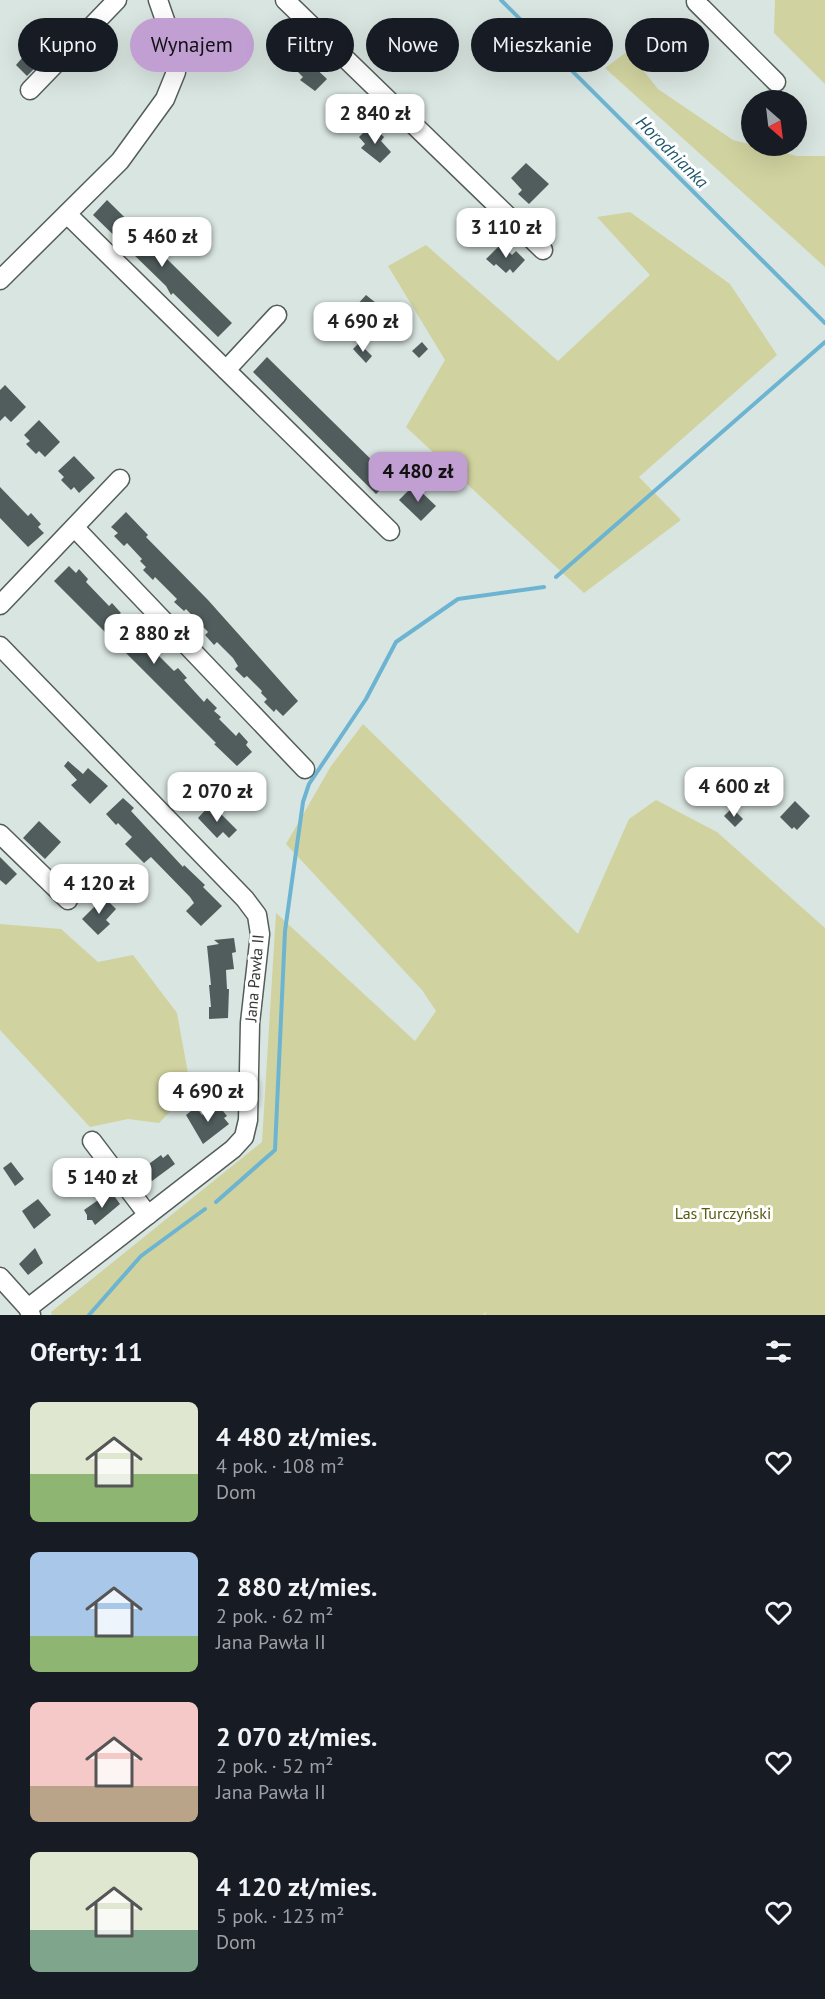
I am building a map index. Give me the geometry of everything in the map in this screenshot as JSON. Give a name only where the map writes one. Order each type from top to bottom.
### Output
[{"type":"street","points":[[30,90],[117,0]]},
{"type":"street","points":[[0,280],[120,161],[165,99],[176,72],[175,49],[158,0]]},
{"type":"street","points":[[285,0],[543,250]]},
{"type":"street","points":[[698,0],[696,2],[776,82]]},
{"type":"street","points":[[67,214],[390,531]]},
{"type":"street","points":[[226,369],[277,315]]},
{"type":"street","points":[[0,605],[120,479]]},
{"type":"street","points":[[75,528],[305,769]]},
{"type":"street","name":"Jana Pawła II","points":[[0,646],[237,890],[256,915],[260,934],[250,1023],[248,1120],[244,1137],[233,1149],[29,1311]]},
{"type":"street","points":[[0,834],[68,900]]},
{"type":"street","points":[[92,1141],[148,1215]]},
{"type":"street","points":[[0,1277],[29,1311]]},
{"type":"green space","points":[[775,0],[825,0],[825,84],[774,33]]},
{"type":"green space","points":[[625,53],[625,72],[645,72],[658,89],[733,140],[741,142],[741,156],[825,156],[825,267],[609,72],[613,72],[613,62]]},
{"type":"green space","points":[[630,212],[730,284],[777,355],[639,477],[681,520],[584,593],[406,427],[445,360],[388,266],[426,245],[558,361],[650,275],[597,217]]},
{"type":"green space","name":"Las Turczyński","points":[[363,724],[578,934],[629,819],[656,800],[717,832],[825,928],[825,1315],[485,1315],[487,1311],[483,1315],[52,1315],[51,1312],[262,1142],[276,913],[415,1041],[436,1011],[422,990],[286,844],[331,766]]},
{"type":"green space","points":[[0,924],[61,929],[98,962],[133,955],[177,1013],[191,1090],[159,1123],[128,1119],[90,1127],[0,1030]]},
{"type":"building","points":[[298,72],[320,72],[327,79],[315,91],[300,80],[303,77]]},
{"type":"building","points":[[368,128],[373,133],[377,130],[384,137],[381,141],[391,152],[380,163],[361,148],[365,144],[359,137]]},
{"type":"building","points":[[526,163],[549,184],[529,204],[518,194],[522,190],[511,178]]},
{"type":"building","points":[[107,200],[232,323],[218,337],[173,293],[171,295],[166,286],[93,215]]},
{"type":"building","points":[[501,244],[512,255],[516,251],[525,260],[513,273],[510,269],[506,273],[486,259]]},
{"type":"building","points":[[366,295],[381,307],[369,320],[355,307]]},
{"type":"building","points":[[333,316],[343,325],[328,340],[319,330]]},
{"type":"building","points":[[422,342],[428,349],[419,358],[412,351]]},
{"type":"building","points":[[359,343],[372,356],[366,363],[353,349]]},
{"type":"building","points":[[267,357],[391,479],[376,494],[253,372]]},
{"type":"building","points":[[5,385],[26,407],[11,422],[5,416],[0,421],[0,390]]},
{"type":"building","points":[[39,420],[60,442],[45,457],[39,451],[36,454],[26,444],[30,441],[24,435]]},
{"type":"building","points":[[74,456],[95,478],[79,493],[74,487],[71,490],[61,480],[64,477],[58,471]]},
{"type":"building","points":[[414,485],[436,506],[421,521],[399,500]]},
{"type":"building","points":[[0,487],[28,516],[31,513],[41,524],[38,527],[44,533],[28,547],[0,518]]},
{"type":"building","points":[[126,512],[148,535],[146,537],[208,600],[298,701],[283,716],[276,709],[274,712],[264,702],[267,699],[261,693],[262,691],[247,676],[244,678],[235,669],[238,666],[233,658],[217,642],[214,645],[205,635],[208,632],[186,609],[184,611],[174,602],[177,599],[155,577],[153,580],[143,570],[146,567],[140,561],[142,559],[127,543],[124,546],[114,536],[118,533],[111,527]]},
{"type":"building","points":[[69,566],[76,573],[79,569],[88,579],[86,582],[109,606],[112,603],[121,613],[118,615],[141,639],[144,635],[153,645],[151,648],[174,671],[178,668],[187,678],[184,680],[204,702],[207,698],[217,708],[214,711],[221,717],[219,719],[236,736],[239,732],[248,742],[246,745],[252,752],[237,766],[54,581]]},
{"type":"building","points":[[68,761],[83,774],[88,768],[108,786],[90,804],[71,785],[77,780],[64,766]]},
{"type":"building","points":[[123,798],[134,808],[131,811],[183,867],[184,865],[205,885],[203,887],[222,906],[201,926],[186,911],[194,903],[190,897],[151,857],[144,863],[125,844],[132,837],[106,814]]},
{"type":"building","points":[[795,801],[810,816],[797,830],[794,827],[792,829],[780,817]]},
{"type":"building","points":[[211,804],[237,830],[229,838],[223,832],[217,838],[198,818]]},
{"type":"building","points":[[732,808],[743,819],[735,827],[724,816]]},
{"type":"building","points":[[39,821],[61,842],[45,859],[23,838]]},
{"type":"building","points":[[0,857],[17,874],[6,885],[0,880]]},
{"type":"building","points":[[93,873],[103,883],[94,892],[84,882]]},
{"type":"building","points":[[100,893],[116,909],[106,920],[110,924],[98,935],[82,919],[96,905],[92,901]]},
{"type":"building","points":[[234,938],[236,952],[232,953],[234,969],[226,970],[227,989],[229,989],[228,1018],[209,1019],[209,1007],[211,1007],[209,985],[211,985],[207,946],[219,944],[214,940]]},
{"type":"building","points":[[219,1106],[227,1116],[224,1118],[229,1124],[203,1144],[186,1115],[196,1107],[202,1115]]},
{"type":"building","points":[[168,1154],[175,1164],[152,1181],[142,1169],[161,1155],[163,1158]]},
{"type":"building","points":[[11,1162],[24,1179],[15,1186],[3,1168]]},
{"type":"building","points":[[112,1193],[120,1204],[95,1225],[92,1220],[87,1220],[84,1210]]},
{"type":"building","points":[[38,1199],[51,1215],[34,1229],[22,1211]]},
{"type":"building","points":[[35,1248],[43,1263],[28,1275],[19,1264]]},
{"type":"waterway","name":"Horodnianka","points":[[501,0],[825,323]]},
{"type":"waterway","points":[[556,577],[825,342]]},
{"type":"waterway","points":[[216,1202],[275,1150],[285,931],[303,802],[309,784],[366,699],[396,642],[458,599],[544,587]]},
{"type":"waterway","points":[[89,1315],[141,1256],[205,1209]]}]
